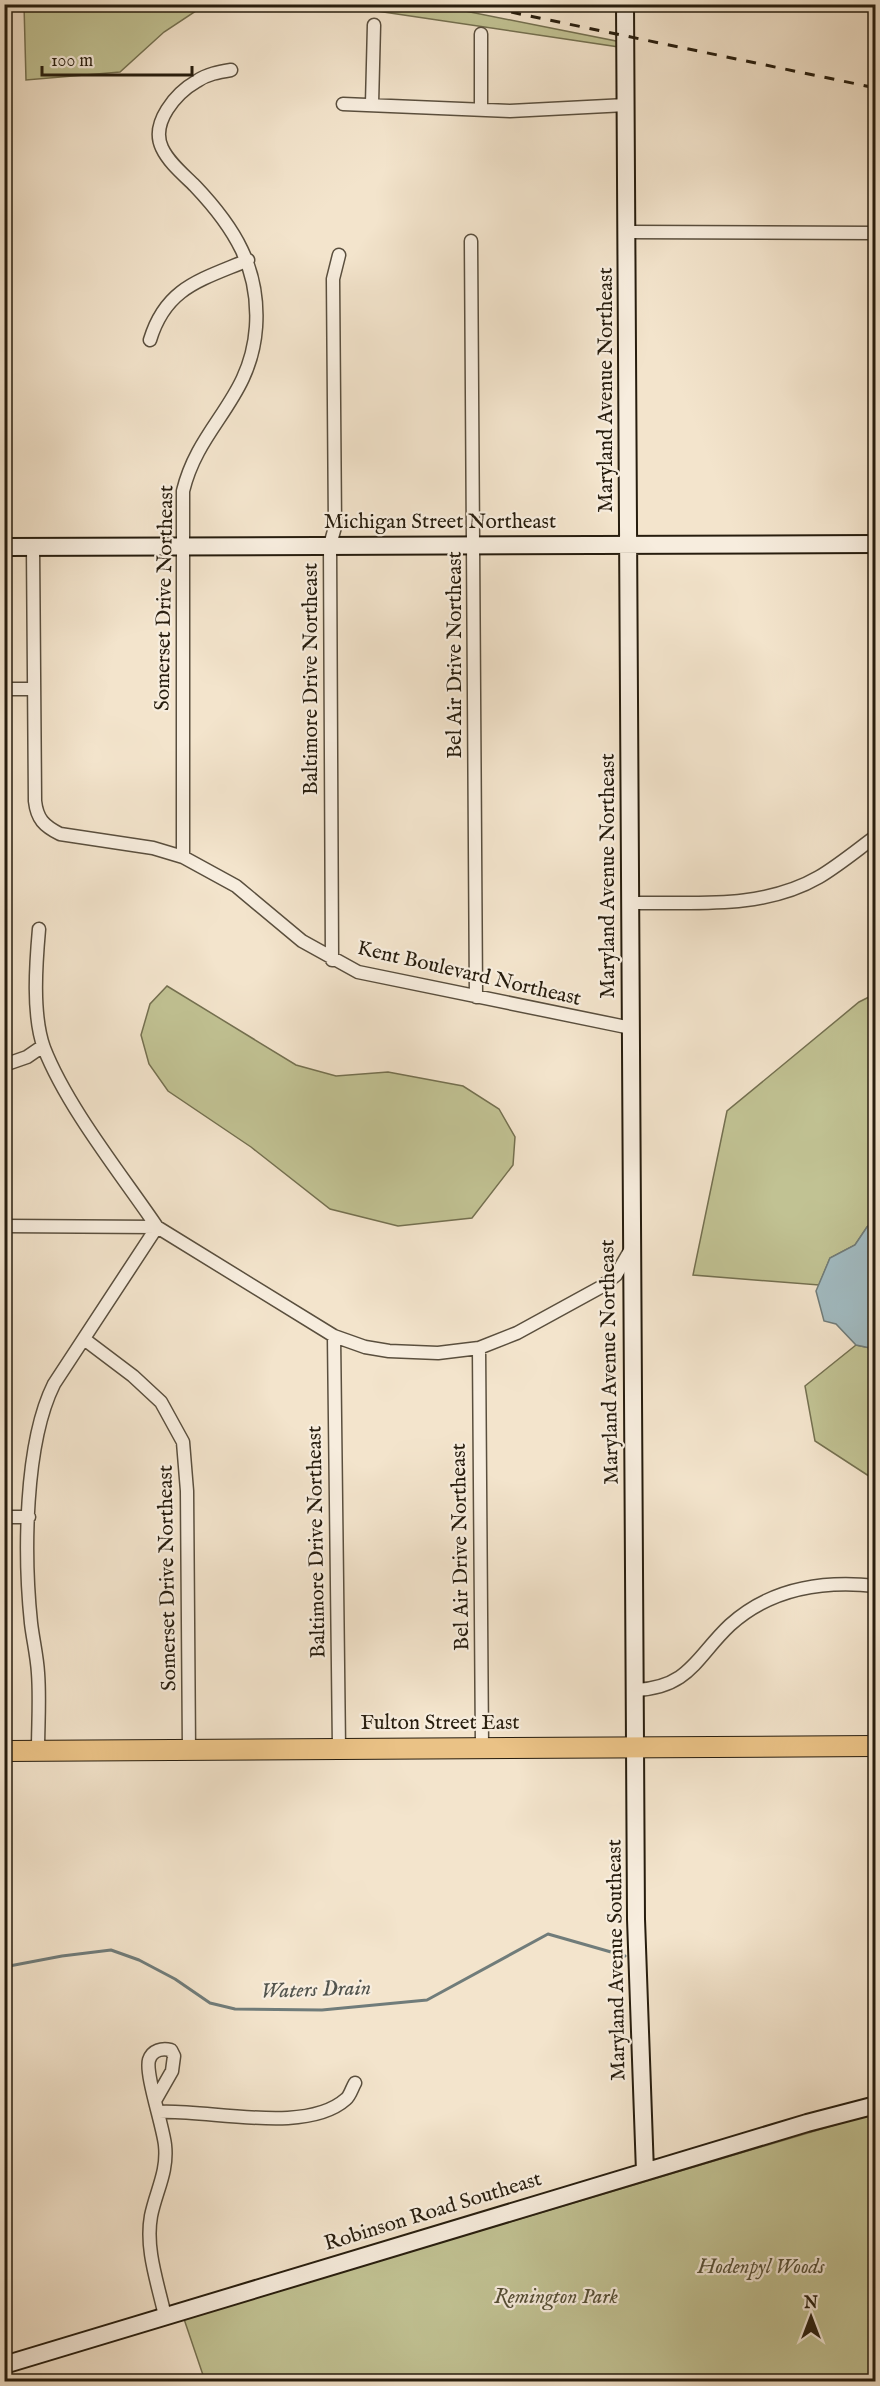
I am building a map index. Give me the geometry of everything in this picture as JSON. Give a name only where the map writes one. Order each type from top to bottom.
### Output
[{"type":"main road","name":"Fulton Street East","points":[[4,1751],[876,1746]]},
{"type":"street","name":"Maryland Avenue Northeast","points":[[626,4],[631,1249],[637,1748]]},
{"type":"street","points":[[372,104],[374,25]]},
{"type":"street","points":[[480,110],[481,34]]},
{"type":"street","name":"Somerset Drive Northeast","points":[[183,857],[183,491],[201,444],[235,398],[250,361],[256,327],[256,297],[248,260],[235,233],[224,217],[176,167],[160,142],[165,114],[182,93],[195,81],[208,75],[231,70]]},
{"type":"street","points":[[343,104],[480,110],[626,105]]},
{"type":"street","points":[[628,232],[876,233]]},
{"type":"street","name":"Bel Air Drive Northeast","points":[[471,241],[476,996]]},
{"type":"street","name":"Baltimore Drive Northeast","points":[[332,960],[330,545],[335,527],[333,279],[339,255]]},
{"type":"street","points":[[150,340],[157,319],[169,301],[197,281],[248,260]]},
{"type":"street","name":"Michigan Street Northeast","points":[[4,547],[628,543],[876,544]]},
{"type":"street","points":[[4,689],[32,689],[33,547]]},
{"type":"street","name":"Kent Boulevard Northeast","points":[[32,689],[34,801],[36,814],[48,828],[60,834],[153,848],[183,857],[236,886],[302,941],[332,960],[358,972],[631,1028]]},
{"type":"street","points":[[630,903],[724,902],[778,895],[819,877],[876,836]]},
{"type":"street","points":[[39,929],[36,963],[44,1046],[76,1108],[156,1227],[334,1336],[365,1347],[389,1351],[438,1353],[478,1348],[517,1333],[601,1287],[616,1275],[631,1249]]},
{"type":"street","points":[[4,1065],[27,1057],[44,1046]]},
{"type":"street","points":[[4,1226],[156,1227]]},
{"type":"street","points":[[38,1751],[38,1672],[31,1621],[30,1517],[33,1455],[44,1403],[156,1227]]},
{"type":"street","name":"Baltimore Drive Northeast","points":[[334,1336],[339,1748]]},
{"type":"street","name":"Somerset Drive Northeast","points":[[84,1339],[134,1376],[161,1402],[183,1442],[188,1491],[189,1751]]},
{"type":"street","name":"Bel Air Drive Northeast","points":[[478,1348],[482,1747]]},
{"type":"street","points":[[4,1518],[30,1517]]},
{"type":"street","points":[[636,1690],[653,1689],[675,1682],[730,1626],[769,1597],[807,1587],[849,1583],[876,1586]]},
{"type":"street","name":"Maryland Avenue Southeast","points":[[637,1748],[636,1918],[645,2172]]},
{"type":"street","points":[[159,2112],[177,2111],[254,2118],[304,2116],[327,2110],[347,2098],[355,2083]]},
{"type":"street","points":[[156,2099],[166,2162],[153,2209],[150,2231],[151,2253],[165,2316]]},
{"type":"street","name":"Robinson Road Southeast","points":[[4,2365],[876,2105]]},
{"type":"green space","points":[[24,4],[205,5],[164,32],[120,72],[26,80]]},
{"type":"green space","points":[[336,5],[435,5],[616,41],[619,47]]},
{"type":"green space","points":[[167,986],[296,1065],[336,1076],[388,1072],[463,1086],[499,1109],[515,1137],[513,1165],[472,1218],[398,1226],[330,1209],[251,1147],[168,1091],[149,1064],[141,1035],[150,1004]]},
{"type":"green space","points":[[875,994],[875,1220],[867,1227],[855,1245],[830,1258],[819,1285],[693,1275],[727,1111],[859,1002]]},
{"type":"green space","points":[[856,1345],[875,1349],[875,1480],[815,1441],[805,1386]]},
{"type":"green space","points":[[875,2113],[875,2381],[205,2381],[184,2319]]},
{"type":"water","points":[[875,1220],[875,1349],[856,1345],[836,1324],[824,1321],[816,1291],[830,1258],[855,1245],[867,1227]]},
{"type":"waterway","name":"Waters Drain","points":[[4,1967],[111,1950],[139,1960],[175,1979],[210,2003],[235,2009],[322,2010],[427,2000],[548,1934],[625,1956]]},
{"type":"railway","points":[[472,4],[876,88]]},
{"type":"park label","name":"Hodenpyl Woods","points":[[761,2267]]},
{"type":"park label","name":"Remington Park","points":[[556,2297]]}]
